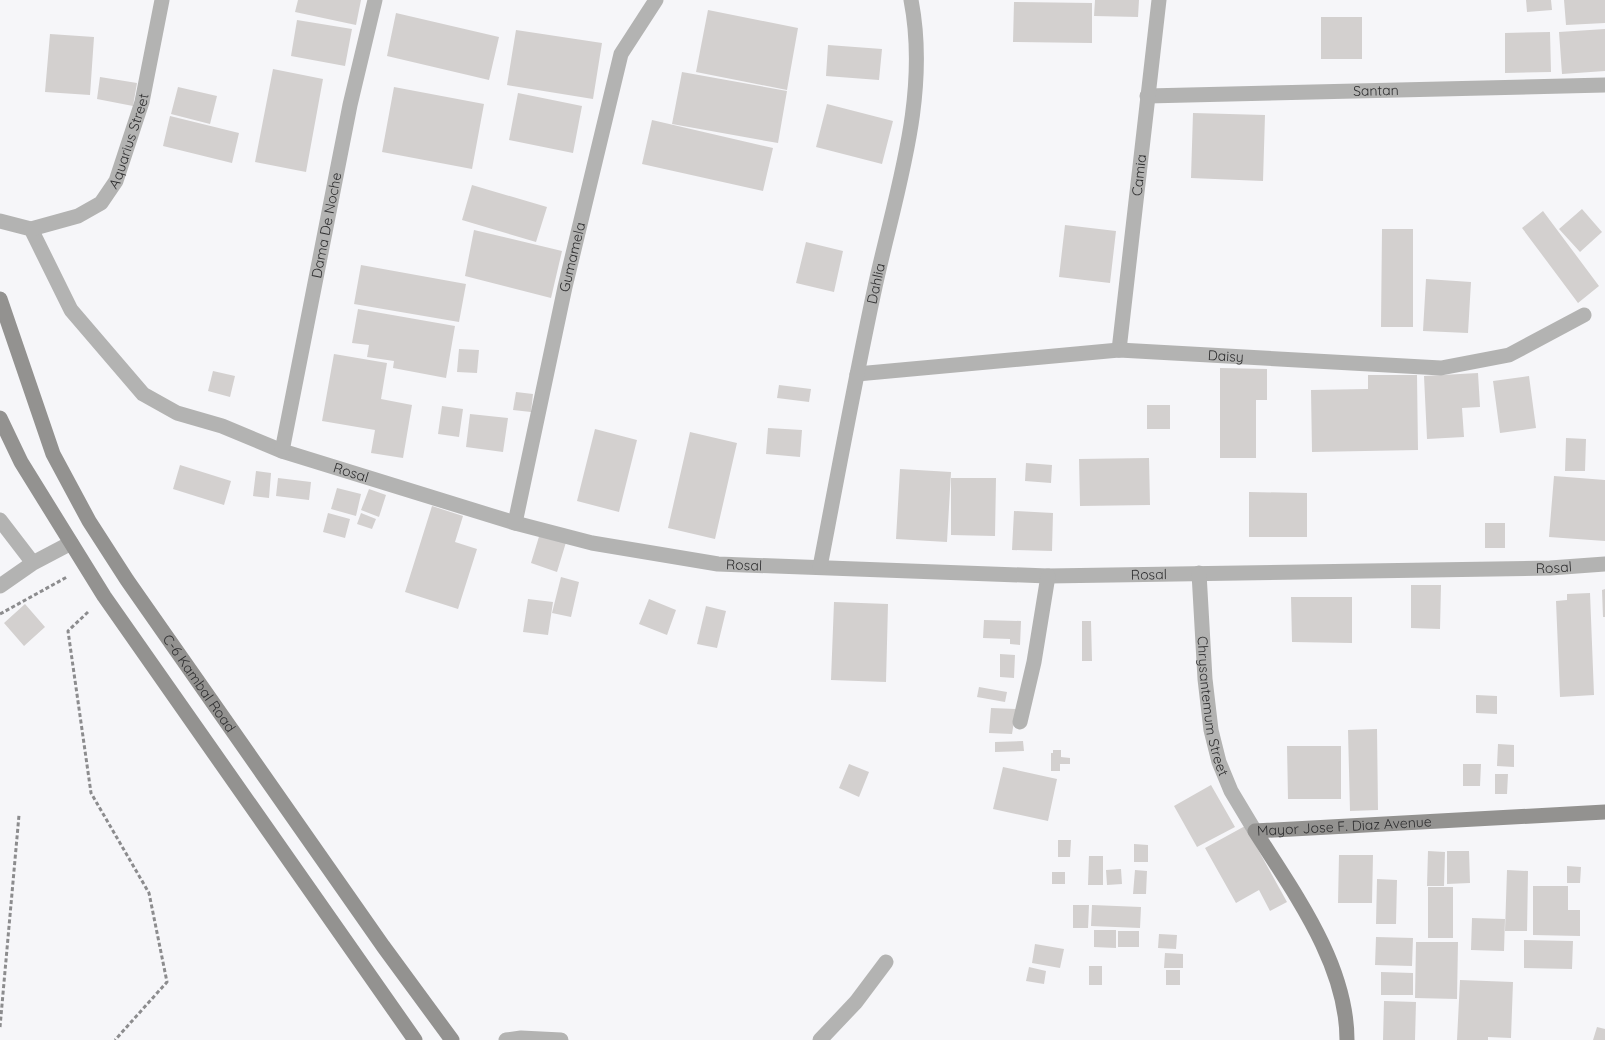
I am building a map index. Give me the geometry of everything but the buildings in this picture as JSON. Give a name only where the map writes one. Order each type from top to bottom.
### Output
[{"type":"main road","name":"C-6 Kambal Road","points":[[0,299],[53,454],[89,521],[127,580],[383,946],[452,1040]]},
{"type":"main road","name":"C-6 Kambal Road","points":[[0,418],[21,462],[104,596],[415,1040]]},
{"type":"main road","name":"Mayor Jose F. Diaz Avenue","points":[[1346,1040],[1341,996],[1327,952],[1302,905],[1255,831],[1605,812]]},
{"type":"street","name":"Aquarius Street","points":[[31,229],[78,216],[94,208],[101,203],[116,181],[142,102],[162,0]]},
{"type":"street","name":"Dama De Noche","points":[[282,451],[350,105],[375,0]]},
{"type":"street","name":"Gumamela","points":[[515,523],[565,287],[621,54],[656,0]]},
{"type":"street","name":"Dahlia","points":[[820,567],[857,374],[904,165],[916,88],[915,20],[911,0]]},
{"type":"street","name":"Camia","points":[[1119,350],[1159,0]]},
{"type":"street","name":"Santan","points":[[1147,96],[1605,85]]},
{"type":"street","points":[[0,221],[31,229]]},
{"type":"street","name":"Rosal","points":[[31,229],[71,310],[143,394],[176,413],[222,426],[282,451],[515,523],[592,542],[718,564],[1048,576],[1550,568],[1605,564]]},
{"type":"street","name":"Daisy","points":[[857,374],[1119,350],[1441,368],[1509,355],[1584,316]]},
{"type":"street","points":[[0,520],[33,563]]},
{"type":"street","points":[[0,586],[33,563],[71,543]]},
{"type":"street","name":"Chrysantemum Street","points":[[1199,573],[1205,679],[1211,730],[1222,769],[1232,791],[1255,831]]},
{"type":"street","points":[[1020,722],[1034,662],[1048,576]]},
{"type":"street","points":[[820,1040],[856,1002],[886,962]]},
{"type":"street","points":[[506,1040],[521,1038],[561,1040]]},
{"type":"path","points":[[0,614],[86,566]]},
{"type":"path","points":[[104,596],[68,631],[91,793],[149,892],[167,982],[115,1040]]},
{"type":"path","points":[[0,1027],[20,815]]}]
